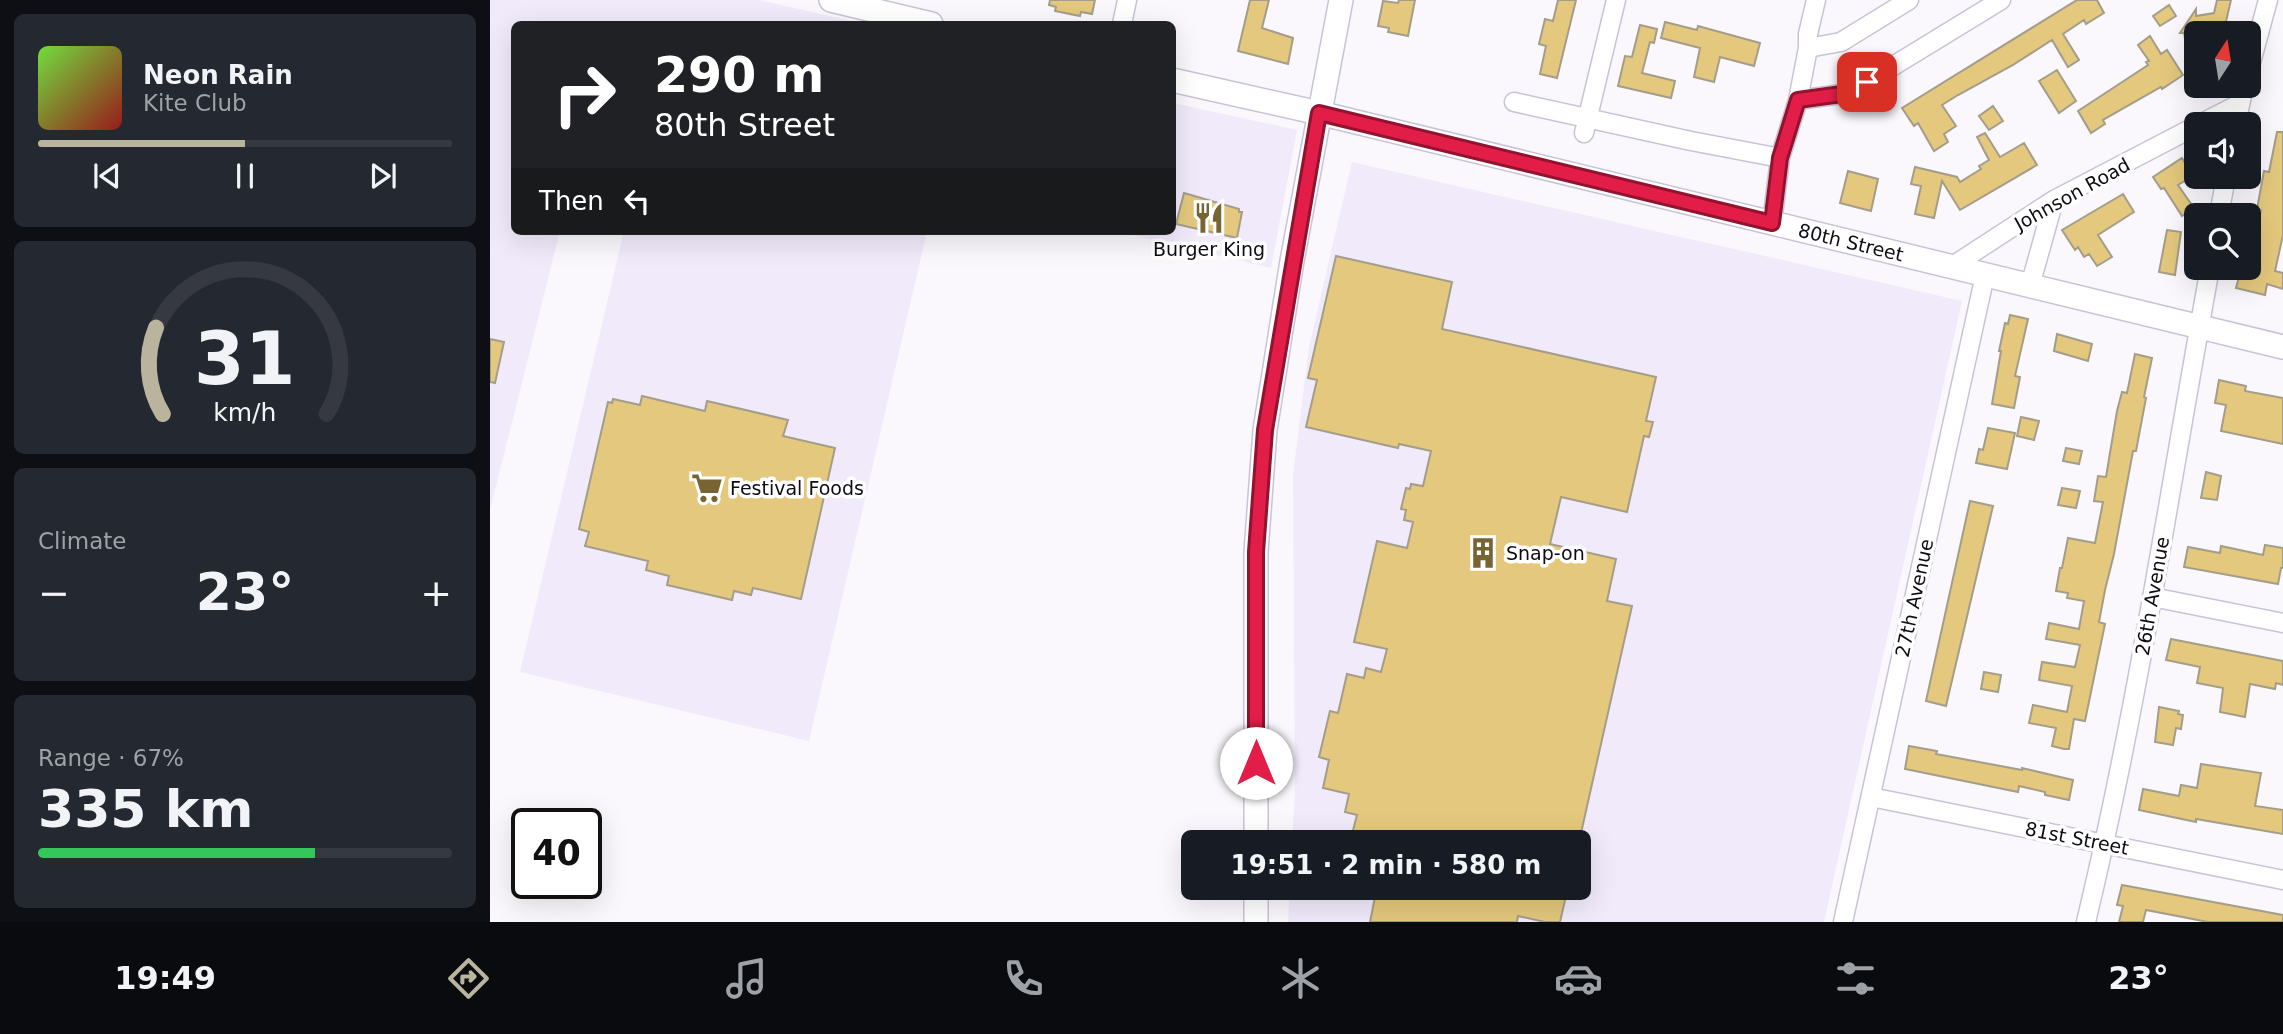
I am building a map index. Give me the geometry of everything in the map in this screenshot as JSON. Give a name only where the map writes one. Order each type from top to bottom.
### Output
[{"type":"street","points":[[831,0],[896,8],[924,21]]},
{"type":"street","points":[[1123,21],[1127,0]]},
{"type":"street","points":[[1256,830],[1256,552],[1264,442],[1276,359],[1341,0]]},
{"type":"street","points":[[1586,126],[1616,0]]},
{"type":"street","points":[[1772,223],[1780,158],[1798,100],[1816,0]]},
{"type":"street","points":[[1808,48],[1841,42],[1909,0]]},
{"type":"street","points":[[1798,100],[1849,93],[2001,0]]},
{"type":"street","points":[[2261,26],[2268,0]]},
{"type":"street","name":"80th Street","points":[[1176,81],[1319,113],[2283,347]]},
{"type":"street","points":[[2238,112],[2241,98]]},
{"type":"street","points":[[1514,102],[1586,126],[1780,158]]},
{"type":"street","name":"Johnson Road","points":[[2223,112],[2239,104]]},
{"type":"street","name":"Johnson Road","points":[[1951,267],[2053,200],[2184,132]]},
{"type":"street","points":[[2030,286],[2053,200]]},
{"type":"street","name":"27th Avenue","points":[[1843,922],[1985,275]]},
{"type":"street","name":"26th Avenue","points":[[2086,922],[2105,844],[2152,597],[2208,280]]},
{"type":"street","points":[[2152,597],[2283,624]]},
{"type":"street","name":"81st Street","points":[[1871,797],[2283,880]]},
{"type":"street","points":[[1256,900],[1256,922]]},
{"type":"shaded area","points":[[490,0],[760,0],[851,21],[511,21],[511,235],[559,235],[490,510]]},
{"type":"shaded area","points":[[1176,104],[1297,130],[1271,268],[1134,235],[1176,235]]},
{"type":"shaded area","points":[[1352,162],[1962,301],[1824,922],[1288,922],[1289,900],[1591,900],[1591,830],[1293,830],[1295,793],[1293,475],[1309,347]]},
{"type":"shaded area","points":[[623,235],[926,235],[809,741],[520,672]]},
{"type":"building","points":[[1050,0],[1095,0],[1092,14],[1081,12],[1080,16],[1055,11],[1056,7],[1049,5]]},
{"type":"building","points":[[1250,0],[1269,0],[1262,28],[1293,38],[1288,64],[1238,51]]},
{"type":"building","points":[[1399,0],[1415,0],[1408,36],[1388,32],[1389,28],[1378,26],[1383,1],[1398,3]]},
{"type":"building","points":[[1558,0],[1576,0],[1557,78],[1540,74],[1546,46],[1539,44],[1545,19],[1553,21]]},
{"type":"building","points":[[2077,0],[2097,0],[2104,13],[2086,24],[2084,20],[2063,34],[2079,60],[2068,67],[2052,40],[1942,105],[1956,126],[1944,134],[1948,142],[1934,151],[1918,123],[1914,126],[1902,108]]},
{"type":"building","points":[[2217,0],[2231,0],[2226,21],[2188,21],[2196,9],[2196,16],[2214,13]]},
{"type":"building","points":[[2169,5],[2176,16],[2160,26],[2153,16]]},
{"type":"building","points":[[1665,22],[1697,30],[1698,26],[1760,43],[1754,66],[1720,57],[1714,82],[1694,77],[1700,48],[1661,38]]},
{"type":"building","points":[[1640,25],[1657,29],[1654,43],[1650,42],[1642,73],[1675,81],[1671,98],[1618,86],[1625,56],[1632,57]]},
{"type":"building","points":[[2150,36],[2161,54],[2167,50],[2183,75],[2103,120],[2105,124],[2091,133],[2078,111],[2148,65],[2146,62],[2149,61],[2138,45]]},
{"type":"building","points":[[2057,70],[2076,101],[2059,113],[2039,81]]},
{"type":"building","points":[[1993,106],[2003,121],[1989,130],[1979,116]]},
{"type":"building","points":[[2277,132],[2283,132],[2283,235],[2275,271],[2283,273],[2283,289],[2267,284],[2265,295],[2236,288],[2238,280],[2261,280],[2261,203],[2258,203],[2264,171],[2269,172]]},
{"type":"building","points":[[1985,133],[2000,157],[2024,143],[2037,165],[1960,210],[1942,181],[1934,218],[1915,214],[1921,186],[1911,184],[1915,167],[1957,177],[1960,182],[1981,169],[1979,166],[1989,160],[1977,137]]},
{"type":"building","points":[[2182,158],[2184,181],[2178,185],[2191,203],[2184,203],[2184,215],[2182,216],[2164,188],[2161,189],[2153,177]]},
{"type":"building","points":[[1848,171],[1878,179],[1871,211],[1840,203]]},
{"type":"building","name":"Burger King","points":[[1184,193],[1239,209],[1239,212],[1242,212],[1237,238],[1176,224]]},
{"type":"building","points":[[2123,194],[2134,212],[2098,235],[2112,257],[2097,266],[2089,254],[2084,257],[2078,247],[2075,250],[2062,230]]},
{"type":"building","points":[[2167,230],[2181,232],[2175,275],[2159,272]]},
{"type":"building","name":"Snap-on","points":[[1336,256],[1452,282],[1442,329],[1656,377],[1646,421],[1653,422],[1649,437],[1644,436],[1627,512],[1561,497],[1550,544],[1616,559],[1607,601],[1632,606],[1582,830],[1353,830],[1357,815],[1345,812],[1349,794],[1323,788],[1329,760],[1319,757],[1330,711],[1338,713],[1347,674],[1364,678],[1366,668],[1381,672],[1387,649],[1354,642],[1377,541],[1407,548],[1413,522],[1404,520],[1406,510],[1401,509],[1406,488],[1410,489],[1411,484],[1423,486],[1431,451],[1399,444],[1398,448],[1306,427],[1317,380],[1308,378]]},
{"type":"building","points":[[2010,315],[2028,319],[2015,376],[2020,377],[2014,408],[1992,404],[1999,351],[2005,323],[2008,324]]},
{"type":"building","points":[[2057,334],[2092,344],[2088,361],[2054,351]]},
{"type":"building","points":[[490,339],[504,342],[495,383],[490,382]]},
{"type":"building","points":[[2135,354],[2152,358],[2144,397],[2146,398],[2105,590],[2099,622],[2105,624],[2085,721],[2074,719],[2069,749],[2064,749],[2052,746],[2056,728],[2029,723],[2033,705],[2067,712],[2072,686],[2039,680],[2042,662],[2075,667],[2080,645],[2046,639],[2049,623],[2079,629],[2084,601],[2067,598],[2068,593],[2056,591],[2060,568],[2068,538],[2095,543],[2103,502],[2094,501],[2098,476],[2106,477],[2117,411],[2122,392],[2127,393]]},
{"type":"building","points":[[2219,380],[2246,386],[2245,391],[2283,398],[2283,444],[2221,431],[2226,405],[2215,403]]},
{"type":"building","name":"Festival Foods","points":[[642,396],[705,411],[707,401],[788,420],[783,436],[835,448],[801,599],[753,588],[751,595],[734,591],[732,600],[667,585],[669,576],[646,570],[648,561],[585,546],[589,532],[579,529],[608,402],[612,403],[613,399],[640,405]]},
{"type":"building","points":[[2021,417],[2039,421],[2034,440],[2017,436]]},
{"type":"building","points":[[1988,428],[2015,433],[2007,469],[1976,463],[1979,449],[1983,450]]},
{"type":"building","points":[[2066,448],[2082,451],[2079,464],[2063,461]]},
{"type":"building","points":[[2206,472],[2221,476],[2217,500],[2201,498]]},
{"type":"building","points":[[2062,488],[2080,491],[2076,508],[2058,505]]},
{"type":"building","points":[[1970,501],[1993,506],[1946,706],[1926,701]]},
{"type":"building","points":[[2265,545],[2283,548],[2283,568],[2278,584],[2184,567],[2188,547],[2220,553],[2221,546],[2263,555]]},
{"type":"building","points":[[2171,639],[2283,661],[2283,685],[2276,683],[2275,689],[2250,684],[2245,717],[2220,712],[2223,688],[2197,683],[2200,667],[2166,660]]},
{"type":"building","points":[[1984,672],[2001,675],[1998,692],[1981,689]]},
{"type":"building","points":[[2159,707],[2179,711],[2178,714],[2183,715],[2181,729],[2176,728],[2173,745],[2155,742]]},
{"type":"building","points":[[1909,746],[1937,751],[1936,754],[2022,768],[2073,780],[2069,800],[2019,786],[2018,792],[1905,769]]},
{"type":"building","points":[[2201,764],[2261,773],[2255,806],[2283,810],[2283,834],[2196,819],[2196,822],[2139,810],[2143,789],[2179,796],[2181,785],[2197,788]]},
{"type":"building","points":[[2122,885],[2283,915],[2283,922],[2208,922],[2146,910],[2143,922],[2119,922],[2123,906],[2117,905]]},
{"type":"building","points":[[1374,900],[1565,900],[1560,922],[1545,922],[1518,916],[1517,922],[1370,922]]},
{"type":"place","name":"Burger King","points":[[1209,218]]},
{"type":"place","name":"Festival Foods","points":[[707,488]]},
{"type":"place","name":"Snap-on","points":[[1483,553]]},
{"type":"route","points":[[1256,763],[1256,552],[1265,430],[1319,113],[1772,223],[1780,158],[1798,100],[1849,93],[1867,82]]}]
